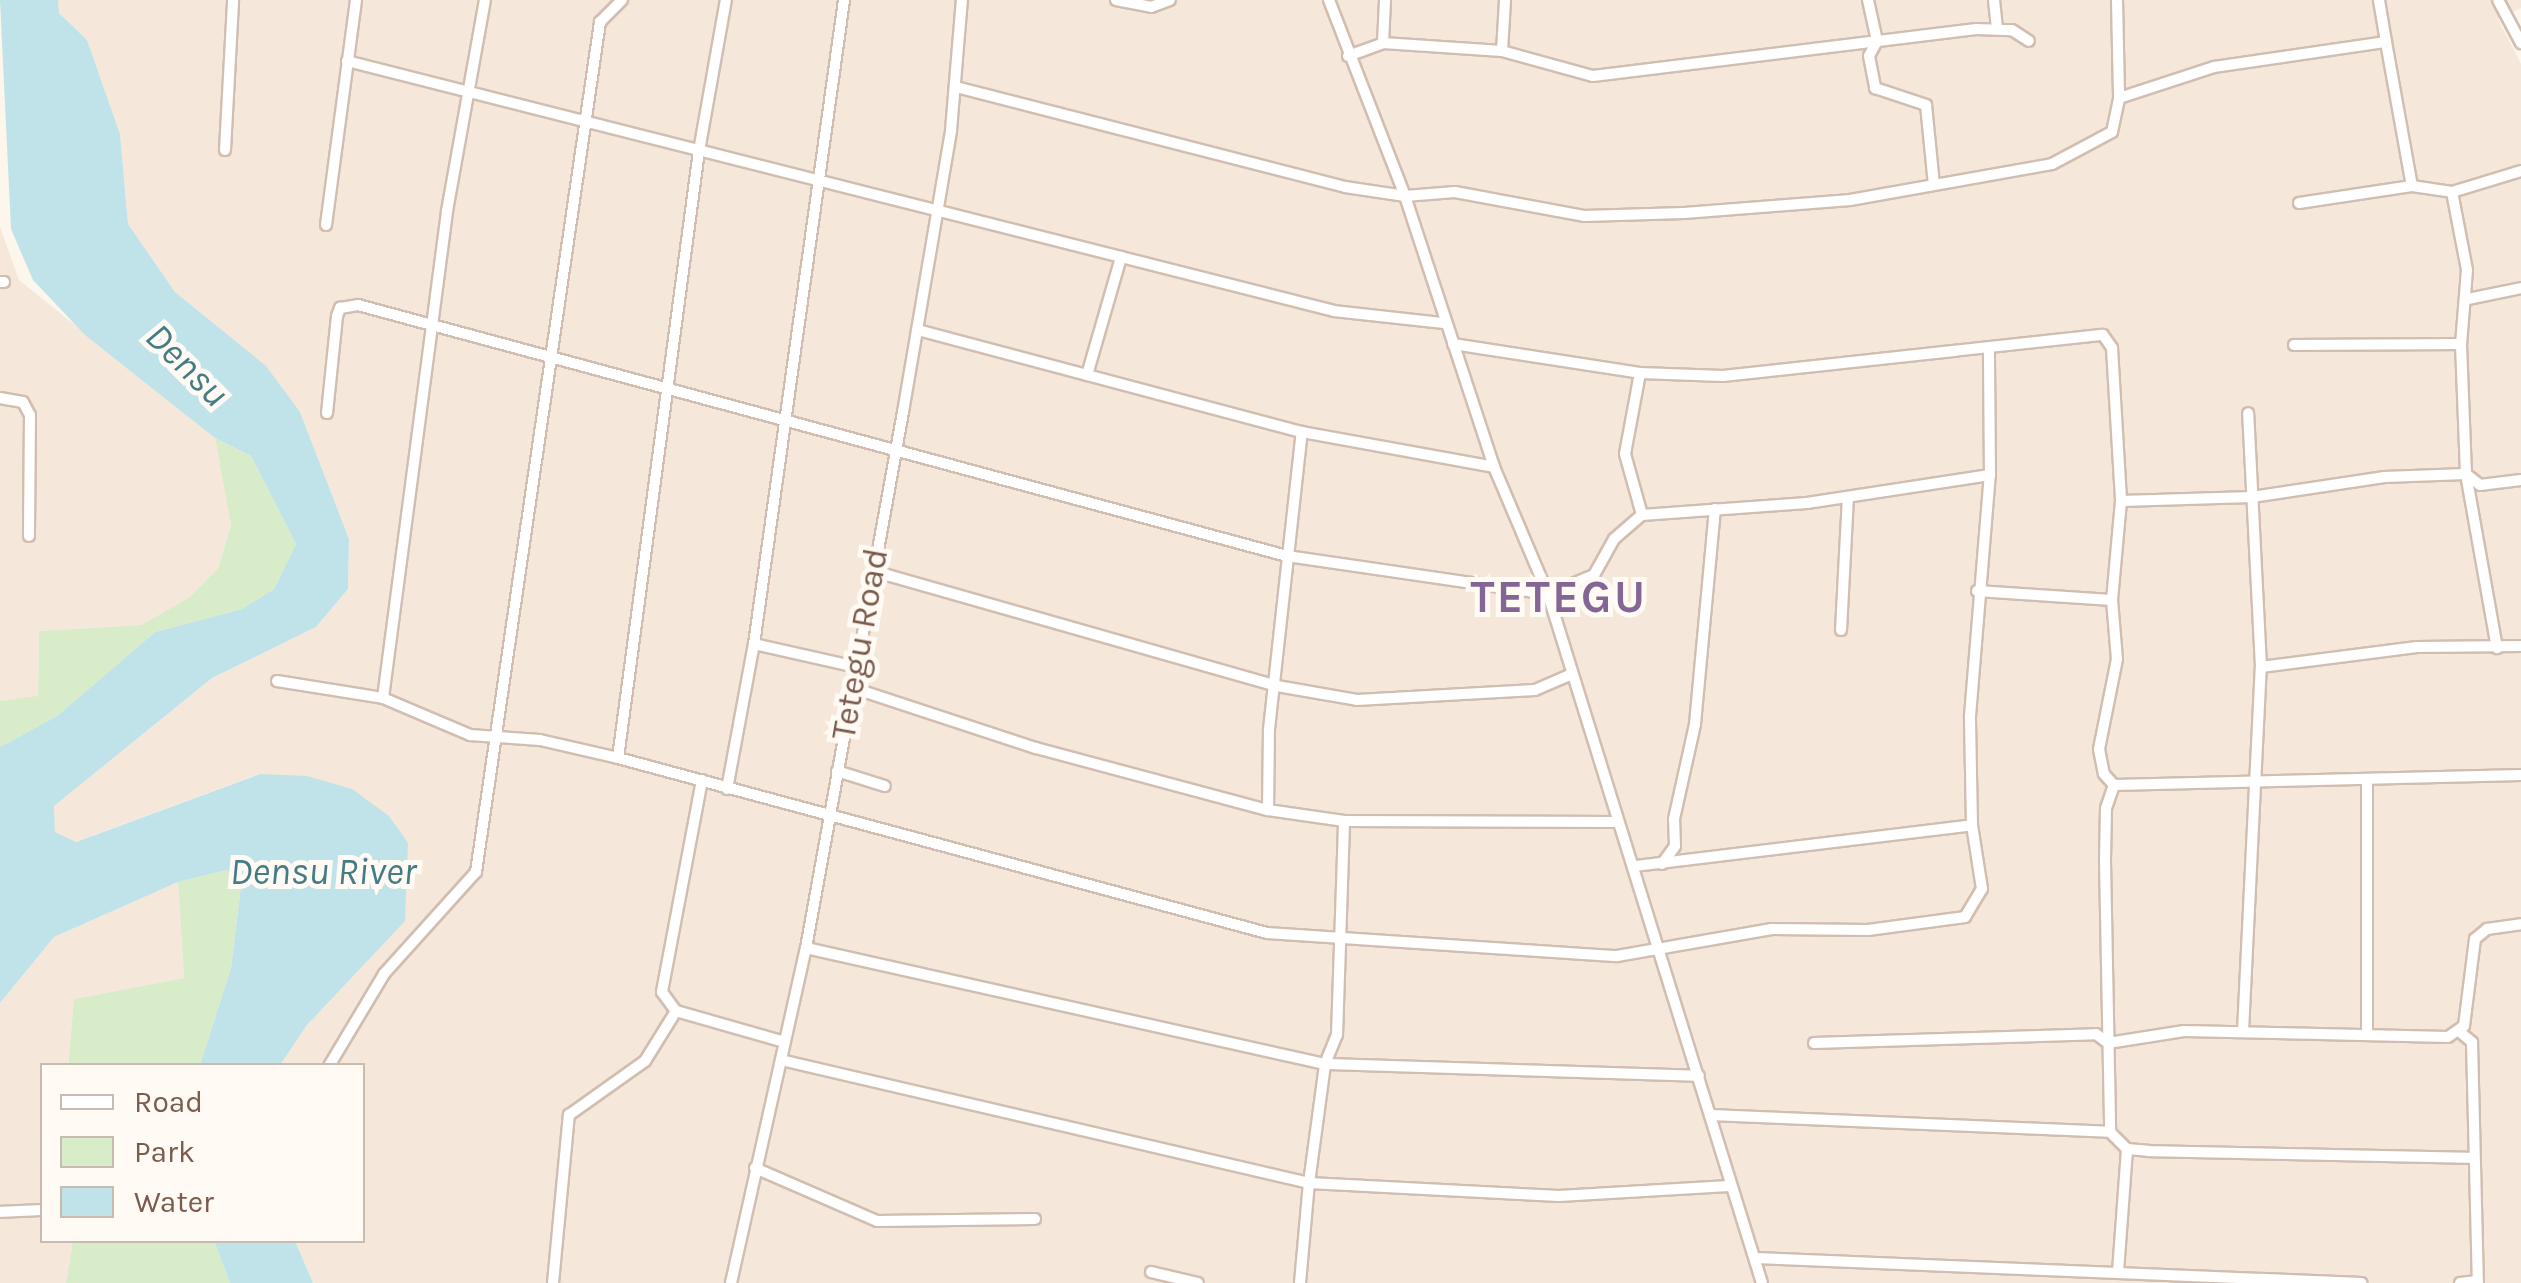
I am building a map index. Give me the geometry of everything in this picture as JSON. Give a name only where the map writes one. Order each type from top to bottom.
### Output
[{"type":"street","points":[[224,150],[234,0]]},
{"type":"street","points":[[326,225],[356,0]]},
{"type":"street","points":[[383,698],[435,321],[446,211],[485,0]]},
{"type":"street","points":[[331,1063],[384,974],[476,872],[600,22],[622,0]]},
{"type":"street","points":[[618,758],[699,151],[726,0]]},
{"type":"street","points":[[727,789],[754,644],[844,0]]},
{"type":"street","name":"Tetegu Road","points":[[731,1283],[806,948],[918,330],[956,87],[962,0]]},
{"type":"street","points":[[1116,0],[1150,7],[1170,0]]},
{"type":"street","points":[[1329,0],[1405,196],[1443,323],[1454,344],[1494,467],[1548,594],[1762,1283]]},
{"type":"street","points":[[1383,43],[1385,0]]},
{"type":"street","points":[[1502,51],[1505,0]]},
{"type":"street","points":[[1868,0],[1877,41],[1869,56],[1875,88],[1926,105],[1934,186]]},
{"type":"street","points":[[1994,0],[1997,28]]},
{"type":"street","points":[[956,87],[1239,164],[1405,196],[1455,192],[1584,216],[1832,201],[2052,164],[2100,143],[2112,132],[2119,98],[2117,0]]},
{"type":"street","points":[[2379,0],[2412,186]]},
{"type":"street","points":[[2498,0],[2521,43]]},
{"type":"street","points":[[1348,56],[1383,43],[1502,51],[1594,76],[1997,28],[2029,41]]},
{"type":"street","points":[[2119,98],[2214,67],[2386,42]]},
{"type":"street","points":[[347,61],[470,90],[818,184],[938,210],[1345,313],[1443,323]]},
{"type":"street","points":[[2299,203],[2412,186],[2452,192],[2521,171]]},
{"type":"street","points":[[2452,192],[2468,299],[2461,344],[2466,474],[2497,648]]},
{"type":"street","points":[[1088,375],[1121,257]]},
{"type":"street","points":[[2468,299],[2521,288]]},
{"type":"street","points":[[326,413],[340,308],[358,304],[669,384],[786,420],[896,446],[1287,556],[1548,594],[1594,576],[1614,539],[1642,515],[1848,498],[1990,475]]},
{"type":"street","points":[[918,330],[1302,432],[1494,467]]},
{"type":"street","points":[[1454,344],[1640,373],[1769,375],[1989,352],[2094,335],[2110,340],[2121,500],[2112,600],[2117,659],[2098,749],[2104,774],[2114,785],[2258,785],[2521,775]]},
{"type":"street","points":[[2294,345],[2461,344]]},
{"type":"street","points":[[277,681],[383,698],[470,735],[497,736],[618,758],[1238,928],[1340,942],[1616,956],[1772,929],[1868,930],[1966,918],[1982,888],[1972,825],[1977,591],[1990,475],[1989,352]]},
{"type":"street","points":[[1640,373],[1625,454],[1642,515]]},
{"type":"street","points":[[0,398],[23,402],[30,415],[28,536]]},
{"type":"street","points":[[2243,1030],[2261,667],[2248,413]]},
{"type":"street","points":[[1268,810],[1287,556],[1302,432]]},
{"type":"street","points":[[2121,500],[2252,497],[2384,477],[2466,474],[2480,485],[2521,480]]},
{"type":"street","points":[[1840,630],[1848,498]]},
{"type":"street","points":[[1662,864],[1674,846],[1674,819],[1696,724],[1715,509]]},
{"type":"street","points":[[873,572],[1277,686],[1357,700],[1421,700],[1535,690],[1572,674]]},
{"type":"street","points":[[1977,591],[2112,600]]},
{"type":"street","points":[[754,644],[856,667]]},
{"type":"street","points":[[2261,667],[2417,648],[2521,646]]},
{"type":"street","points":[[853,688],[1036,748],[1268,810],[1344,821],[1618,822]]},
{"type":"street","points":[[837,772],[885,786]]},
{"type":"street","points":[[702,780],[662,992],[676,1010],[785,1042]]},
{"type":"street","points":[[2366,1035],[2367,780]]},
{"type":"street","points":[[2110,1132],[2106,808],[2114,785]]},
{"type":"street","points":[[1300,1283],[1308,1183],[1325,1064],[1337,1035],[1344,821]]},
{"type":"street","points":[[1635,866],[1972,825]]},
{"type":"street","points":[[2460,1032],[2475,939],[2487,929],[2521,924]]},
{"type":"street","points":[[806,948],[1325,1064],[1699,1076]]},
{"type":"street","points":[[553,1283],[569,1115],[645,1061],[676,1010]]},
{"type":"street","points":[[1814,1043],[2096,1034],[2108,1043],[2152,1033],[2243,1030],[2366,1035],[2460,1032],[2472,1042],[2477,1282],[2460,1283]]},
{"type":"street","points":[[781,1060],[1308,1183],[1559,1196],[1729,1186]]},
{"type":"street","points":[[1710,1115],[2110,1132],[2127,1149],[2473,1158]]},
{"type":"street","points":[[2118,1272],[2127,1149]]},
{"type":"street","points":[[755,1168],[877,1221],[1036,1218]]},
{"type":"street","points":[[0,1212],[40,1210]]},
{"type":"street","points":[[1756,1258],[2361,1283]]},
{"type":"street","points":[[1151,1272],[1198,1283]]},
{"type":"shaded area","points":[[58,0],[2521,0],[2521,8],[2498,19],[2521,64],[2521,1283],[313,1283],[296,1243],[365,1243],[365,1063],[281,1063],[307,1025],[404,921],[259,774],[75,842],[55,832],[54,806],[212,678],[316,627],[348,589],[349,539],[300,412],[265,366],[175,292],[128,224],[120,134],[87,40],[59,13]]},
{"type":"shaded area","points":[[0,227],[19,280],[215,438],[231,526],[218,568],[190,597],[141,625],[39,631],[38,697],[0,701]]},
{"type":"shaded area","points":[[178,882],[184,978],[74,999],[68,1063],[40,1063],[40,1243],[73,1243],[66,1283],[0,1283],[0,1003],[54,937]]},
{"type":"green space","points":[[215,438],[251,456],[296,544],[274,589],[242,609],[155,632],[57,716],[0,747],[0,701],[38,696],[39,631],[141,625],[190,597],[218,568],[231,526]]},
{"type":"green space","points":[[227,870],[241,886],[231,968],[201,1063],[68,1063],[74,999],[184,978],[178,882]]},
{"type":"green space","points":[[73,1243],[215,1243],[230,1283],[66,1283]]},
{"type":"water","name":"Densu River","points":[[0,0],[58,0],[59,13],[87,40],[120,134],[128,224],[175,292],[266,366],[300,412],[349,539],[348,589],[316,627],[212,678],[54,806],[55,832],[76,842],[260,774],[307,776],[352,789],[389,816],[408,843],[405,921],[307,1025],[281,1063],[201,1063],[231,968],[241,886],[227,870],[178,882],[54,937],[0,1003],[0,747],[57,716],[155,632],[242,609],[274,589],[296,544],[251,456],[215,438],[85,335],[33,280],[11,229]]},
{"type":"water","points":[[215,1243],[296,1243],[313,1283],[230,1283]]},
{"type":"district","name":"TETEGU","points":[[1559,598]]},
{"type":"water label","name":"Densu","points":[[187,365]]}]
